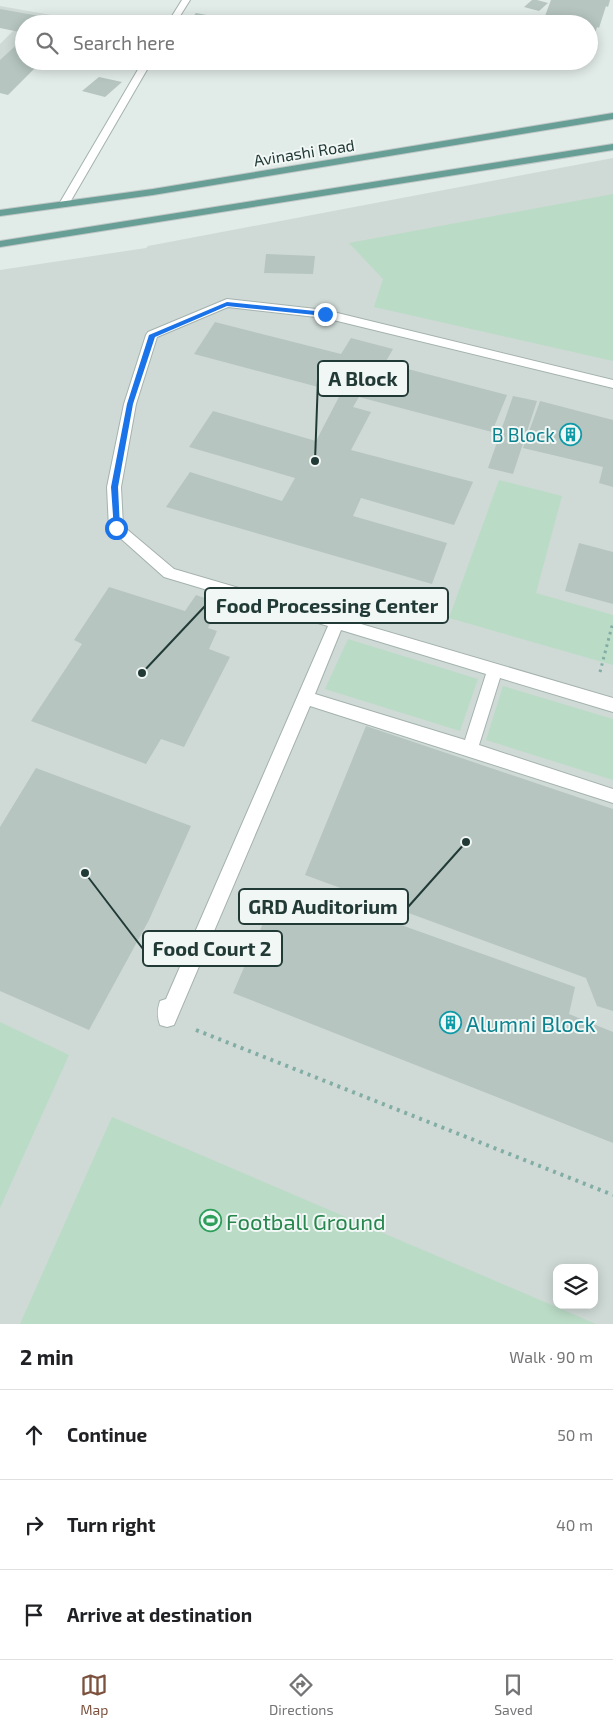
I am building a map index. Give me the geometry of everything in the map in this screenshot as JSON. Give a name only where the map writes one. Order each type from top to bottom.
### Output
[{"type":"main road","name":"Avinashi Road","points":[[0,213],[172,189],[613,116]]},
{"type":"main road","points":[[0,244],[613,147]]},
{"type":"street","points":[[177,15],[186,0]]},
{"type":"street","points":[[64,204],[143,70]]},
{"type":"street","points":[[613,384],[325,314],[227,304],[152,335],[130,404],[114,487],[116,528],[169,572],[613,705]]},
{"type":"street","points":[[167,1013],[306,698],[337,623]]},
{"type":"street","points":[[470,749],[495,670]]},
{"type":"street","points":[[306,698],[613,796]]},
{"type":"path","points":[[599,674],[613,622]]},
{"type":"path","points":[[167,1013],[613,1195]]},
{"type":"shaded area","points":[[0,6],[51,15],[15,15],[15,29],[0,26]]},
{"type":"shaded area","points":[[15,29],[15,70],[0,85],[0,44]]},
{"type":"shaded area","points":[[613,158],[613,1324],[0,1324],[0,270],[146,248],[148,246]]},
{"type":"green space","points":[[613,194],[613,361],[374,307],[383,279],[349,243]]},
{"type":"green space","points":[[499,480],[562,496],[536,593],[613,615],[613,665],[449,618]]},
{"type":"green space","points":[[348,639],[478,679],[460,731],[325,689]]},
{"type":"green space","points":[[503,686],[613,719],[613,780],[486,740]]},
{"type":"green space","points":[[0,1022],[69,1055],[0,1208]]},
{"type":"green space","name":"Football Ground","points":[[112,1117],[553,1306],[553,1309],[561,1309],[596,1324],[20,1324]]},
{"type":"building","points":[[532,0],[548,3],[539,11],[524,7]]},
{"type":"building","points":[[551,0],[610,0],[608,7],[606,6],[599,28],[598,15],[545,15]]},
{"type":"building","points":[[0,9],[34,15],[15,15],[15,31],[0,28]]},
{"type":"building","points":[[15,46],[15,70],[33,70],[8,95],[0,93],[0,60]]},
{"type":"building","points":[[99,77],[122,82],[105,97],[82,91]]},
{"type":"building","points":[[266,254],[315,256],[313,274],[264,273]]},
{"type":"building","points":[[215,322],[341,354],[351,338],[393,349],[385,363],[507,395],[492,432],[359,397],[353,407],[371,412],[351,450],[473,482],[454,525],[361,498],[353,516],[447,543],[432,584],[166,507],[190,472],[282,501],[295,478],[189,447],[213,411],[316,441],[341,393],[194,354]]},
{"type":"building","points":[[513,396],[537,401],[513,474],[488,468]]},
{"type":"building","name":"B Block","points":[[540,401],[613,420],[613,487],[599,483],[603,467],[523,448]]},
{"type":"building","points":[[579,543],[613,552],[613,604],[565,591]]},
{"type":"building","points":[[109,587],[185,611],[196,595],[217,602],[208,620],[212,620],[208,628],[217,631],[209,649],[230,657],[184,747],[161,739],[146,764],[31,721],[82,644],[74,640]]},
{"type":"building","points":[[366,726],[613,809],[613,1011],[597,1006],[586,978],[305,875]]},
{"type":"building","points":[[36,768],[191,826],[149,920],[89,1030],[0,991],[0,827]]},
{"type":"building","name":"Alumni Block","points":[[328,899],[575,987],[569,1014],[613,1032],[613,1143],[233,993],[273,900],[320,917]]},
{"type":"place","name":"B Block","points":[[571,434]]},
{"type":"place","name":"A Block","points":[[315,461]]},
{"type":"place","name":"Food Processing Center","points":[[142,673]]},
{"type":"place","name":"GRD Auditorium","points":[[466,842]]},
{"type":"place","name":"Food Court 2","points":[[85,873]]},
{"type":"place","name":"Alumni Block","points":[[450,1023]]},
{"type":"place","name":"Football Ground","points":[[210,1221]]},
{"type":"route","points":[[116,528],[114,487],[130,404],[152,335],[227,304],[325,314]]}]
